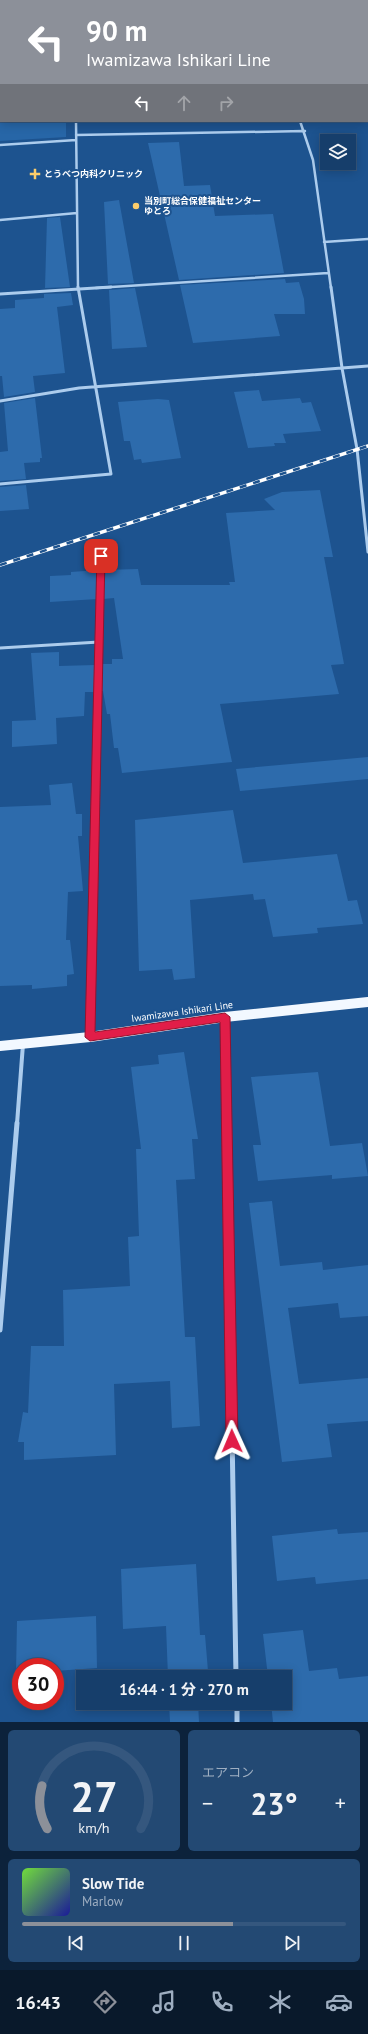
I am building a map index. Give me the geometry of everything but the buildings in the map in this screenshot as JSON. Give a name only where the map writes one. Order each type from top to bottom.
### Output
[{"type":"main road","name":"Iwamizawa Ishikari Line","points":[[0,1046],[90,1037],[225,1017],[368,1002]]},
{"type":"street","points":[[0,484],[111,474],[78,289],[76,122]]},
{"type":"street","points":[[300,122],[305,131],[313,160],[342,368],[366,506],[368,552]]},
{"type":"street","points":[[76,135],[305,131]]},
{"type":"street","points":[[0,144],[76,140]]},
{"type":"street","points":[[0,220],[77,213]]},
{"type":"street","points":[[324,242],[368,239]]},
{"type":"street","points":[[0,294],[328,273]]},
{"type":"street","points":[[0,400],[96,386],[368,366]]},
{"type":"street","points":[[90,1037],[101,556]]},
{"type":"street","points":[[0,648],[99,642]]},
{"type":"street","points":[[225,1017],[236,1670]]},
{"type":"street","points":[[0,1330],[23,1044]]},
{"type":"street","points":[[237,1710],[237,1722]]},
{"type":"shaded area","points":[[0,122],[66,122],[66,137],[0,141]]},
{"type":"railway","points":[[0,565],[368,446]]},
{"type":"place","name":"とうべつ内科クリニック","points":[[35,174]]},
{"type":"place","name":"当別町総合保健福祉センター ゆとろ","points":[[136,206]]},
{"type":"route","points":[[101,556],[90,1037],[225,1017],[232,1441]]}]
